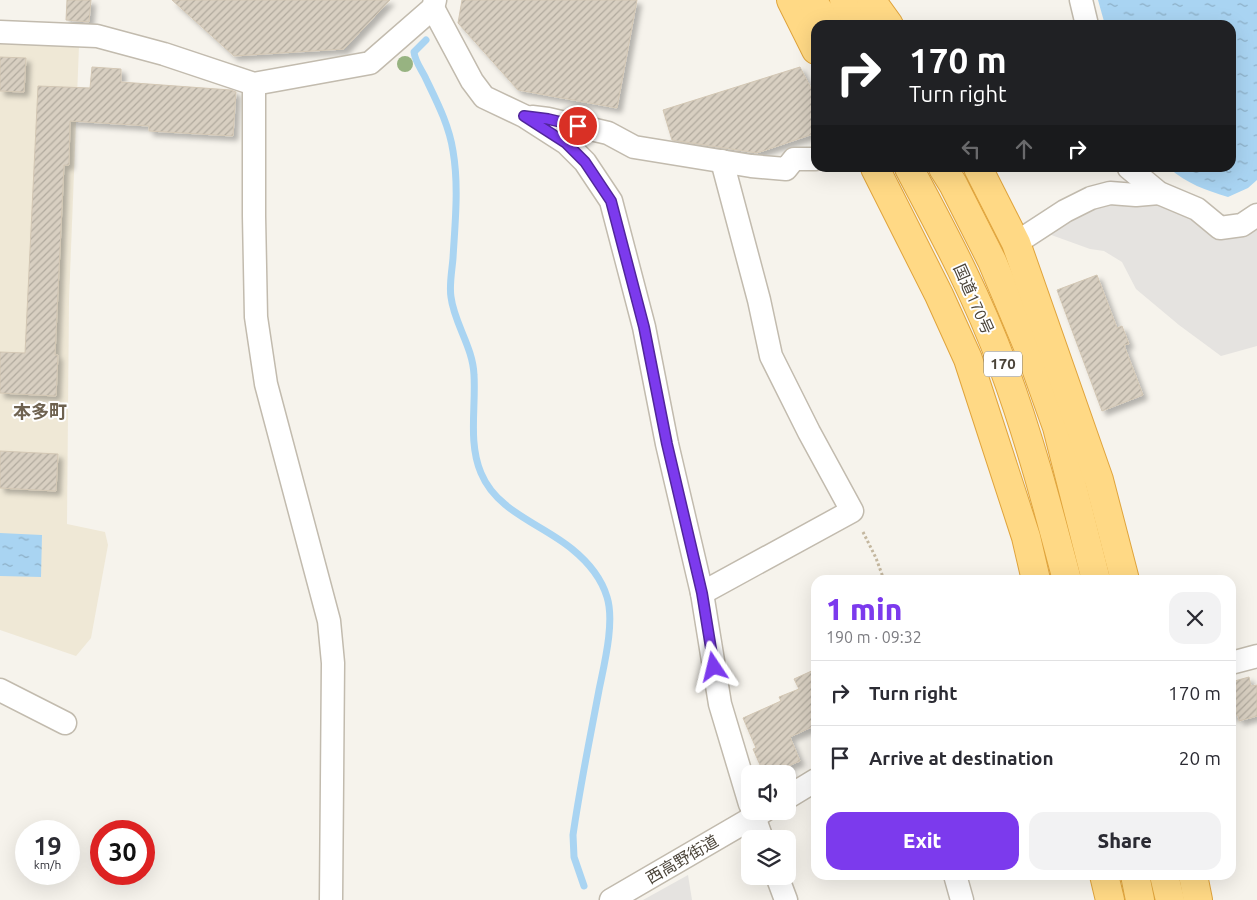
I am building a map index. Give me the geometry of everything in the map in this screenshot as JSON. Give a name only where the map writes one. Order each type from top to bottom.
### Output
[{"type":"highway","points":[[791,0],[811,40]]},
{"type":"highway","points":[[812,0],[825,20]]},
{"type":"highway","points":[[844,0],[857,20]]},
{"type":"highway","points":[[871,0],[885,20]]},
{"type":"highway","points":[[877,172],[939,294],[968,359],[1026,537],[1035,575]]},
{"type":"highway","name":"国道170号","points":[[911,172],[968,282],[1003,365],[1028,438],[1065,575]]},
{"type":"highway","name":"国道170号","points":[[946,172],[954,184],[992,262],[1031,354],[1057,427],[1094,573]]},
{"type":"highway","points":[[980,172],[1016,243],[1099,480],[1124,575]]},
{"type":"highway","points":[[1105,880],[1110,900]]},
{"type":"highway","points":[[1135,880],[1140,900]]},
{"type":"highway","points":[[1165,880],[1170,900]]},
{"type":"highway","points":[[1194,880],[1198,900]]},
{"type":"street","points":[[1081,0],[1086,20]]},
{"type":"street","points":[[0,32],[97,36],[164,54],[254,84],[370,63],[434,4],[472,81],[484,96],[524,116],[566,143],[585,162],[611,201],[644,327],[667,444],[702,593],[720,704],[741,768]]},
{"type":"street","points":[[254,84],[256,317],[266,384],[329,621],[332,655],[331,900]]},
{"type":"street","points":[[524,116],[548,119],[608,134],[634,147],[722,162],[786,170],[794,159],[811,159]]},
{"type":"street","points":[[702,593],[852,511],[809,432],[772,356],[722,162]]},
{"type":"street","points":[[1134,172],[1159,193],[1197,209],[1220,228],[1242,225],[1257,215]]},
{"type":"street","points":[[1016,243],[1065,211],[1091,198],[1110,193],[1136,195],[1159,193]]},
{"type":"street","points":[[1236,662],[1257,656]]},
{"type":"street","points":[[0,690],[65,723]]},
{"type":"street","points":[[796,792],[811,783]]},
{"type":"street","name":"西高野街道","points":[[611,900],[741,820]]},
{"type":"street","points":[[956,880],[962,900]]},
{"type":"street","points":[[780,885],[786,900]]},
{"type":"path","points":[[852,511],[876,558],[882,575]]},
{"type":"shaded area","points":[[0,40],[79,46],[69,300],[67,524],[105,532],[108,545],[91,638],[76,656],[0,630]]},
{"type":"shaded area","points":[[1161,197],[1193,213],[1257,224],[1257,346],[1221,356],[1179,325],[1136,289],[1122,262],[1104,251],[1090,249],[1043,232],[1093,203]]},
{"type":"shaded area","points":[[688,875],[692,900],[643,900]]},
{"type":"water","points":[[1098,0],[1257,0],[1257,180],[1248,188],[1228,197],[1204,189],[1174,172],[1236,172],[1236,20],[1104,20]]},
{"type":"water","points":[[0,533],[42,535],[41,577],[0,576]]},
{"type":"building","points":[[67,0],[91,0],[89,22],[66,20]]},
{"type":"building","points":[[172,0],[390,0],[344,49],[234,56]]},
{"type":"building","points":[[462,0],[637,0],[617,108],[518,90],[458,23]]},
{"type":"building","points":[[0,57],[26,58],[24,92],[0,91]]},
{"type":"building","points":[[92,67],[121,69],[121,82],[231,90],[236,92],[233,136],[149,131],[149,126],[70,121],[69,165],[64,165],[55,355],[58,355],[56,396],[0,393],[0,352],[25,353],[38,86],[90,88]]},
{"type":"building","points":[[800,67],[811,88],[811,135],[757,153],[672,140],[663,110]]},
{"type":"building","points":[[1097,275],[1117,328],[1122,326],[1129,344],[1124,345],[1143,395],[1102,411],[1057,290]]},
{"type":"building","points":[[0,451],[58,454],[56,491],[0,488]]},
{"type":"building","points":[[811,671],[811,727],[790,737],[800,761],[790,765],[760,765],[753,749],[756,748],[743,718],[781,701],[779,697],[799,689],[794,679]]},
{"type":"building","points":[[1249,677],[1251,686],[1257,685],[1257,716],[1239,721],[1238,715],[1236,716],[1236,681]]},
{"type":"waterway","points":[[426,40],[414,52],[417,63],[446,123],[455,164],[456,205],[450,292],[453,307],[473,365],[473,425],[477,461],[488,486],[498,498],[509,508],[560,540],[589,565],[598,576],[609,607],[608,644],[573,835],[574,857],[584,886]]},
{"type":"district","name":"本多町","points":[[40,412]]},
{"type":"route","points":[[578,126],[524,116],[566,143],[585,162],[611,201],[644,327],[667,444],[702,593],[714,667]]}]
